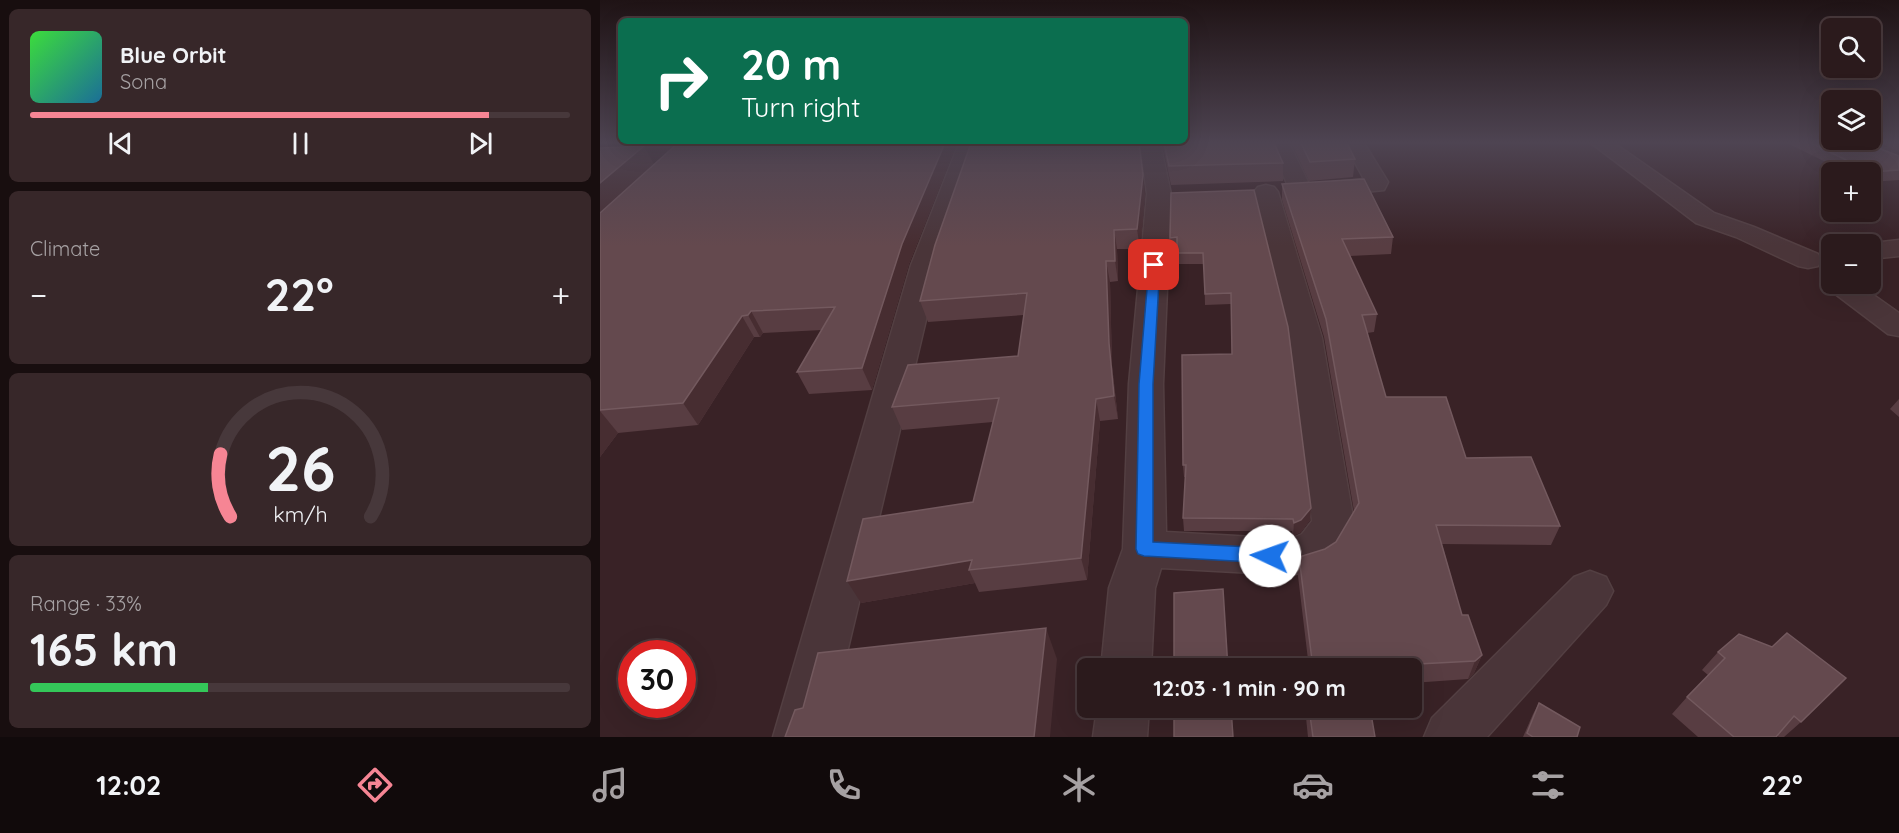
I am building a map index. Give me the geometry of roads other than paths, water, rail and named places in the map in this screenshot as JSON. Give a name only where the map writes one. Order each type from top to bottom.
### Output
[{"type":"street","points":[[800,737],[925,265],[957,177]]},
{"type":"street","points":[[1127,658],[1132,588],[1144,549],[1146,384],[1171,194],[1164,177]]},
{"type":"street","points":[[1144,549],[1291,557],[1309,554],[1323,541],[1333,523],[1306,338],[1269,191],[1272,177]]},
{"type":"street","points":[[1269,191],[1370,187],[1376,185],[1374,177]]},
{"type":"street","points":[[1649,177],[1705,218],[1820,258]]},
{"type":"street","points":[[1881,250],[1899,248]]},
{"type":"street","points":[[1854,294],[1899,327]]},
{"type":"street","points":[[1450,737],[1590,591]]},
{"type":"street","points":[[1120,737],[1122,718]]}]
